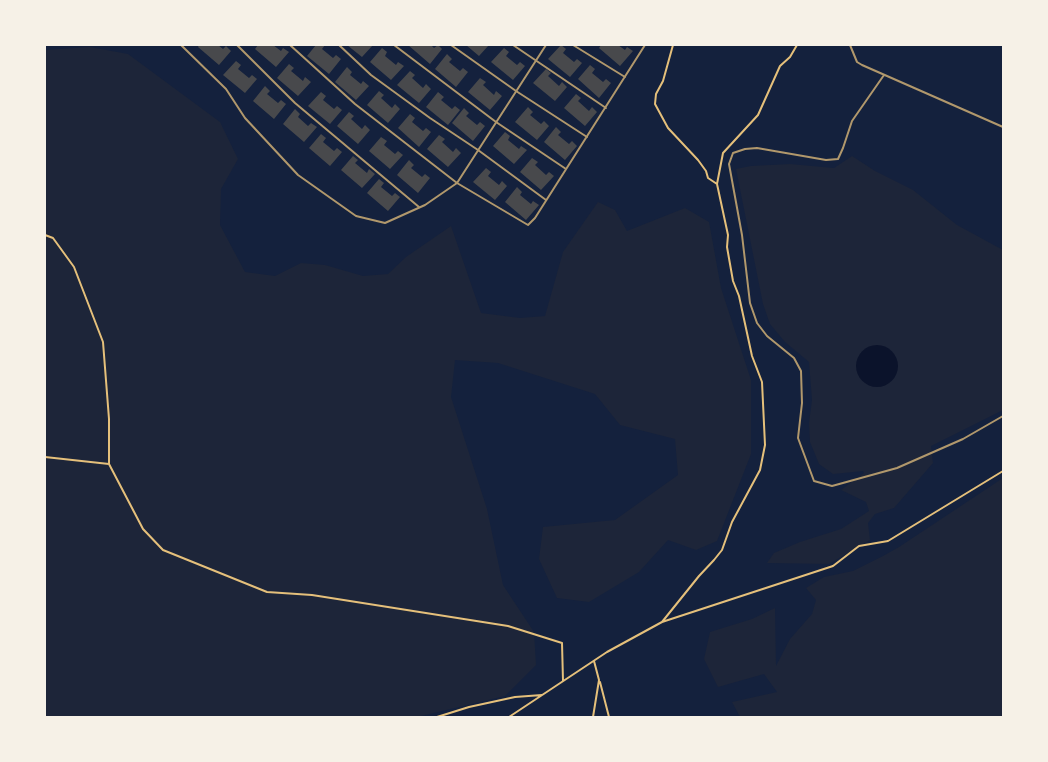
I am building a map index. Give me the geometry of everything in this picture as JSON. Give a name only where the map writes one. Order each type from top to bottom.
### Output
[{"type":"lane","points":[[181,45],[226,89],[245,118],[298,175],[356,216],[385,223],[419,207],[457,183],[546,45]]},
{"type":"lane","points":[[237,45],[295,103],[419,207]]},
{"type":"lane","points":[[290,45],[355,104],[457,183],[528,225],[535,218],[644,46]]},
{"type":"lane","points":[[339,45],[371,76],[546,200]]},
{"type":"lane","points":[[394,45],[496,122],[566,169]]},
{"type":"lane","points":[[451,45],[516,91],[587,137]]},
{"type":"lane","points":[[513,45],[606,108]]},
{"type":"lane","points":[[573,45],[625,77]]},
{"type":"lane","points":[[850,45],[857,62],[1003,127]]},
{"type":"lane","points":[[884,75],[852,121],[838,159],[826,160],[757,148],[745,149],[734,153],[729,164],[742,235],[750,303],[757,323],[767,336],[794,358],[801,371],[802,403],[798,438],[814,481],[832,486],[897,468],[963,439],[1003,416]]},
{"type":"path","points":[[673,45],[663,81],[656,94],[655,104],[668,128],[698,160],[706,171],[708,178],[717,184]]},
{"type":"path","points":[[662,622],[722,550],[732,522],[760,470],[765,445],[762,382],[752,356],[739,296],[733,281],[728,235],[717,184],[723,153],[758,115],[780,66],[790,57],[797,45]]},
{"type":"path","points":[[45,235],[53,238],[74,267],[103,342],[109,419],[109,464],[143,528],[163,550],[267,592],[312,595],[508,626],[562,643],[563,681]]},
{"type":"path","points":[[45,457],[109,464]]},
{"type":"path","points":[[510,717],[594,660],[662,622],[833,566],[859,546],[888,541],[1003,471]]},
{"type":"path","points":[[594,660],[609,717]]},
{"type":"path","points":[[593,717],[600,680]]},
{"type":"path","points":[[437,717],[469,707],[515,697],[543,695]]},
{"type":"shaded area","points":[[90,47],[128,54],[220,122],[238,159],[221,189],[220,225],[245,272],[275,276],[301,263],[325,265],[363,276],[388,274],[406,257],[451,226],[481,313],[520,318],[545,316],[563,252],[598,202],[615,210],[627,231],[685,208],[709,222],[721,288],[751,380],[751,454],[717,541],[696,550],[668,540],[639,572],[589,602],[557,598],[539,559],[543,527],[615,520],[678,475],[675,439],[620,425],[595,394],[498,363],[455,360],[451,397],[487,509],[503,585],[534,632],[536,665],[505,696],[417,717],[45,717],[45,50]]},
{"type":"shaded area","points":[[852,156],[875,171],[913,190],[957,225],[1003,250],[1003,410],[931,446],[933,463],[894,508],[875,514],[868,523],[870,540],[829,564],[767,563],[774,553],[800,542],[841,529],[869,511],[866,502],[841,490],[864,473],[863,471],[833,474],[819,464],[810,442],[809,423],[812,400],[809,362],[785,342],[770,324],[763,304],[736,169],[751,166],[790,164],[834,168]]},
{"type":"shaded area","points":[[877,345],[892,351],[898,366],[892,381],[877,387],[862,381],[856,366],[862,351]]},
{"type":"shaded area","points":[[1003,478],[1003,717],[740,717],[732,702],[777,692],[764,674],[718,687],[704,659],[710,632],[752,619],[775,608],[776,666],[790,639],[812,614],[816,600],[806,588],[824,577],[853,571],[883,556]]},
{"type":"building","points":[[199,45],[218,45],[223,49],[226,46],[231,51],[219,65],[198,47]]},
{"type":"building","points":[[258,45],[273,45],[281,51],[283,48],[289,52],[276,67],[255,49]]},
{"type":"building","points":[[316,45],[325,45],[322,49],[333,58],[336,55],[341,59],[329,74],[307,56]]},
{"type":"building","points":[[347,45],[373,45],[362,57]]},
{"type":"building","points":[[408,45],[431,45],[434,48],[438,45],[442,49],[430,64]]},
{"type":"building","points":[[466,45],[489,45],[479,56]]},
{"type":"building","points":[[561,45],[566,49],[563,53],[574,62],[577,59],[582,63],[570,77],[548,59]]},
{"type":"building","points":[[601,45],[618,45],[625,50],[627,47],[633,51],[620,66],[599,48]]},
{"type":"building","points":[[382,48],[387,52],[385,56],[396,65],[398,62],[404,66],[391,80],[370,62]]},
{"type":"building","points":[[504,48],[509,52],[506,56],[517,65],[520,62],[525,66],[513,80],[491,62]]},
{"type":"building","points":[[447,54],[452,59],[449,62],[460,71],[463,68],[468,72],[456,87],[435,69]]},
{"type":"building","points":[[236,61],[241,65],[238,69],[249,78],[252,75],[257,79],[245,93],[223,75]]},
{"type":"building","points":[[289,64],[294,68],[291,71],[303,81],[305,77],[311,82],[298,96],[277,78]]},
{"type":"building","points":[[590,65],[595,69],[592,73],[603,82],[606,79],[611,83],[599,98],[578,79]]},
{"type":"building","points":[[347,67],[352,72],[350,75],[361,84],[363,81],[369,86],[356,100],[335,82]]},
{"type":"building","points":[[546,69],[551,73],[548,76],[559,86],[562,82],[567,87],[555,101],[533,83]]},
{"type":"building","points":[[410,71],[415,75],[412,78],[423,88],[426,84],[431,89],[419,103],[397,85]]},
{"type":"building","points":[[480,78],[486,82],[483,85],[494,95],[496,91],[502,96],[490,110],[468,92]]},
{"type":"building","points":[[265,86],[270,91],[267,94],[278,103],[281,100],[286,104],[274,119],[253,101]]},
{"type":"building","points":[[379,91],[384,95],[381,98],[392,108],[395,104],[400,109],[388,123],[367,105]]},
{"type":"building","points":[[321,92],[326,96],[323,100],[334,109],[337,106],[342,110],[330,124],[308,106]]},
{"type":"building","points":[[438,92],[444,97],[441,100],[452,109],[455,106],[460,110],[448,125],[426,107]]},
{"type":"building","points":[[576,94],[581,98],[578,101],[589,111],[592,107],[597,112],[585,126],[564,108]]},
{"type":"building","points":[[528,107],[533,112],[530,115],[541,124],[544,121],[549,126],[537,140],[515,122]]},
{"type":"building","points":[[464,108],[469,113],[466,116],[477,125],[480,122],[485,126],[473,141],[452,123]]},
{"type":"building","points":[[295,109],[300,114],[298,117],[308,126],[311,123],[317,127],[304,142],[283,124]]},
{"type":"building","points":[[349,112],[354,116],[351,119],[362,129],[365,125],[370,130],[358,144],[337,126]]},
{"type":"building","points":[[410,114],[415,118],[412,122],[423,131],[426,128],[431,132],[419,147],[398,128]]},
{"type":"building","points":[[556,127],[561,132],[558,135],[569,144],[572,141],[577,146],[565,160],[544,142]]},
{"type":"building","points":[[505,132],[510,136],[508,140],[519,149],[521,146],[527,150],[514,164],[493,146]]},
{"type":"building","points":[[321,134],[326,138],[323,142],[334,151],[337,148],[342,152],[330,166],[309,148]]},
{"type":"building","points":[[439,135],[445,139],[442,142],[453,152],[456,148],[461,153],[448,167],[427,149]]},
{"type":"building","points":[[381,137],[387,141],[384,145],[395,154],[398,151],[403,155],[390,169],[369,151]]},
{"type":"building","points":[[353,156],[358,160],[355,163],[367,173],[369,169],[375,174],[362,188],[341,170]]},
{"type":"building","points":[[532,158],[538,162],[535,165],[546,175],[549,172],[554,176],[541,190],[520,172]]},
{"type":"building","points":[[409,160],[414,165],[411,168],[422,177],[425,174],[430,178],[418,193],[397,175]]},
{"type":"building","points":[[486,168],[491,172],[488,176],[499,185],[502,181],[507,186],[495,200],[473,182]]},
{"type":"building","points":[[379,179],[384,183],[381,187],[392,196],[395,193],[400,197],[388,211],[367,193]]},
{"type":"building","points":[[517,187],[522,192],[520,195],[531,204],[533,201],[539,205],[526,220],[505,202]]}]
